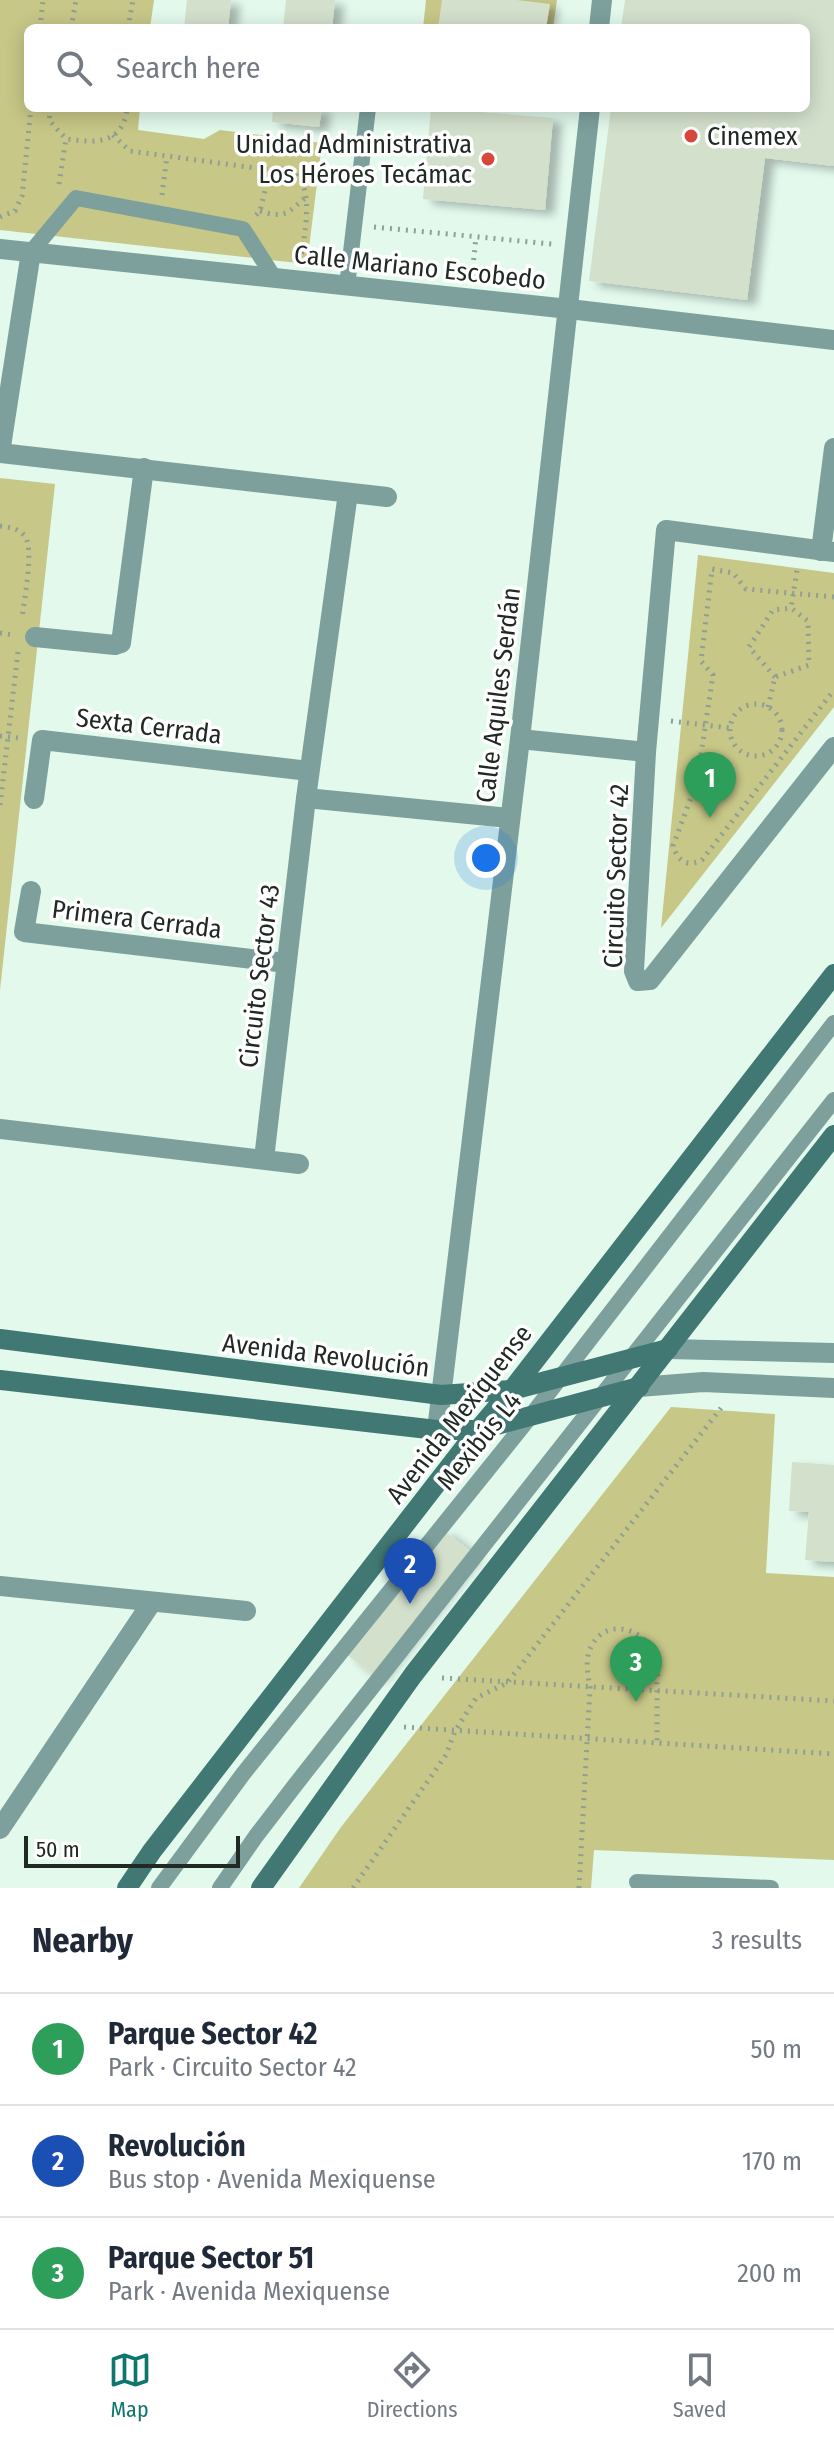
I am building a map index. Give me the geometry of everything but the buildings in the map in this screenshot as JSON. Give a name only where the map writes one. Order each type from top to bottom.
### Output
[{"type":"main road","name":"Avenida Mexiquense","points":[[127,1888],[152,1851],[834,974]]},
{"type":"main road","points":[[261,1888],[413,1675],[834,1135]]},
{"type":"main road","name":"Avenida Revolución","points":[[0,1339],[441,1395],[512,1390],[668,1349]]},
{"type":"main road","points":[[0,1380],[437,1430],[478,1430],[639,1387]]},
{"type":"street","points":[[599,24],[602,0]]},
{"type":"street","name":"Calle Aquiles Serdán","points":[[437,1430],[520,739],[590,112]]},
{"type":"street","name":"Calle Mariano Escobedo","points":[[0,249],[834,340]]},
{"type":"street","points":[[31,252],[0,453],[387,497]]},
{"type":"street","points":[[819,550],[834,448]]},
{"type":"street","points":[[35,637],[115,645],[121,643],[144,468]]},
{"type":"street","name":"Circuito Sector 43","points":[[264,1159],[309,771],[348,493]]},
{"type":"street","name":"Circuito Sector 42","points":[[819,550],[666,530],[646,752],[634,971],[638,981],[650,980],[834,747]]},
{"type":"street","name":"Circuito Sector 42","points":[[520,739],[646,752]]},
{"type":"street","name":"Sexta Cerrada","points":[[34,799],[42,740],[309,771]]},
{"type":"street","points":[[306,798],[509,818]]},
{"type":"street","name":"Primera Cerrada","points":[[31,891],[24,932],[286,963]]},
{"type":"street","points":[[0,1129],[299,1164]]},
{"type":"street","name":"Avenida Revolución","points":[[668,1349],[834,1353]]},
{"type":"street","points":[[639,1387],[703,1382],[834,1388]]},
{"type":"street","points":[[0,1586],[246,1611]]},
{"type":"street","points":[[0,1829],[152,1602]]},
{"type":"lane","points":[[347,286],[368,112]]},
{"type":"lane","points":[[31,252],[76,198],[243,229],[275,279]]},
{"type":"lane","name":"Mexibús L4","points":[[159,1888],[243,1774],[530,1417],[834,1023]]},
{"type":"lane","points":[[220,1888],[264,1826],[834,1100]]},
{"type":"lane","points":[[637,1882],[771,1888]]},
{"type":"path","points":[[40,24],[43,0]]},
{"type":"path","points":[[72,24],[76,0]]},
{"type":"path","points":[[129,24],[133,0]]},
{"type":"path","points":[[0,217],[15,211],[22,196],[31,112]]},
{"type":"path","points":[[50,112],[49,120],[66,139],[95,143],[113,135],[126,122],[127,112]]},
{"type":"path","points":[[113,135],[130,151],[270,170],[280,168],[295,174],[304,186],[308,211],[297,281]]},
{"type":"path","points":[[54,225],[66,139]]},
{"type":"path","points":[[243,229],[260,211],[270,170]]},
{"type":"path","points":[[260,211],[274,216],[288,213],[306,197]]},
{"type":"path","points":[[354,225],[575,247]]},
{"type":"path","points":[[469,299],[476,237]]},
{"type":"path","points":[[0,526],[13,528],[26,537],[30,548],[21,621]]},
{"type":"path","points":[[791,608],[793,594],[819,550]]},
{"type":"path","points":[[834,597],[746,589],[733,573],[712,569],[701,661],[713,675],[697,781],[673,846],[676,856],[693,865],[702,860],[834,690]]},
{"type":"path","points":[[791,608],[808,621],[809,665],[775,677],[749,647],[773,610],[791,608]]},
{"type":"path","points":[[0,805],[18,650]]},
{"type":"path","points":[[768,707],[775,677]]},
{"type":"path","points":[[751,704],[768,707],[779,719],[781,735],[779,743],[765,755],[748,756],[734,745],[730,728],[737,713],[751,704]]},
{"type":"path","points":[[649,718],[730,728]]},
{"type":"path","points":[[353,1888],[446,1755],[455,1731],[476,1698],[507,1683],[739,1385]]},
{"type":"path","points":[[579,1888],[590,1688],[587,1663],[591,1646],[602,1632],[622,1628],[639,1634],[651,1647],[658,1662],[657,1743]]},
{"type":"path","points":[[413,1675],[834,1701]]},
{"type":"path","points":[[377,1725],[834,1754]]},
{"type":"green space","points":[[0,0],[154,0],[151,24],[24,24],[24,112],[140,112],[138,130],[204,139],[220,130],[322,143],[307,264],[0,230]]},
{"type":"green space","points":[[426,0],[557,0],[554,24],[423,24]]},
{"type":"green space","points":[[0,478],[55,484],[0,990]]},
{"type":"green space","points":[[698,555],[834,573],[834,707],[661,928]]},
{"type":"green space","points":[[671,1407],[775,1414],[766,1573],[834,1577],[834,1860],[594,1850],[591,1888],[299,1888],[341,1827]]},
{"type":"place","name":"Cinemex","points":[[691,136]]},
{"type":"place","name":"Unidad Administrativa Los Héroes Tecámac","points":[[488,159]]},
{"type":"place","name":"Parque Sector 42","points":[[710,818]]},
{"type":"place","name":"Revolución","points":[[410,1604]]},
{"type":"place","name":"Parque Sector 51","points":[[636,1702]]}]
